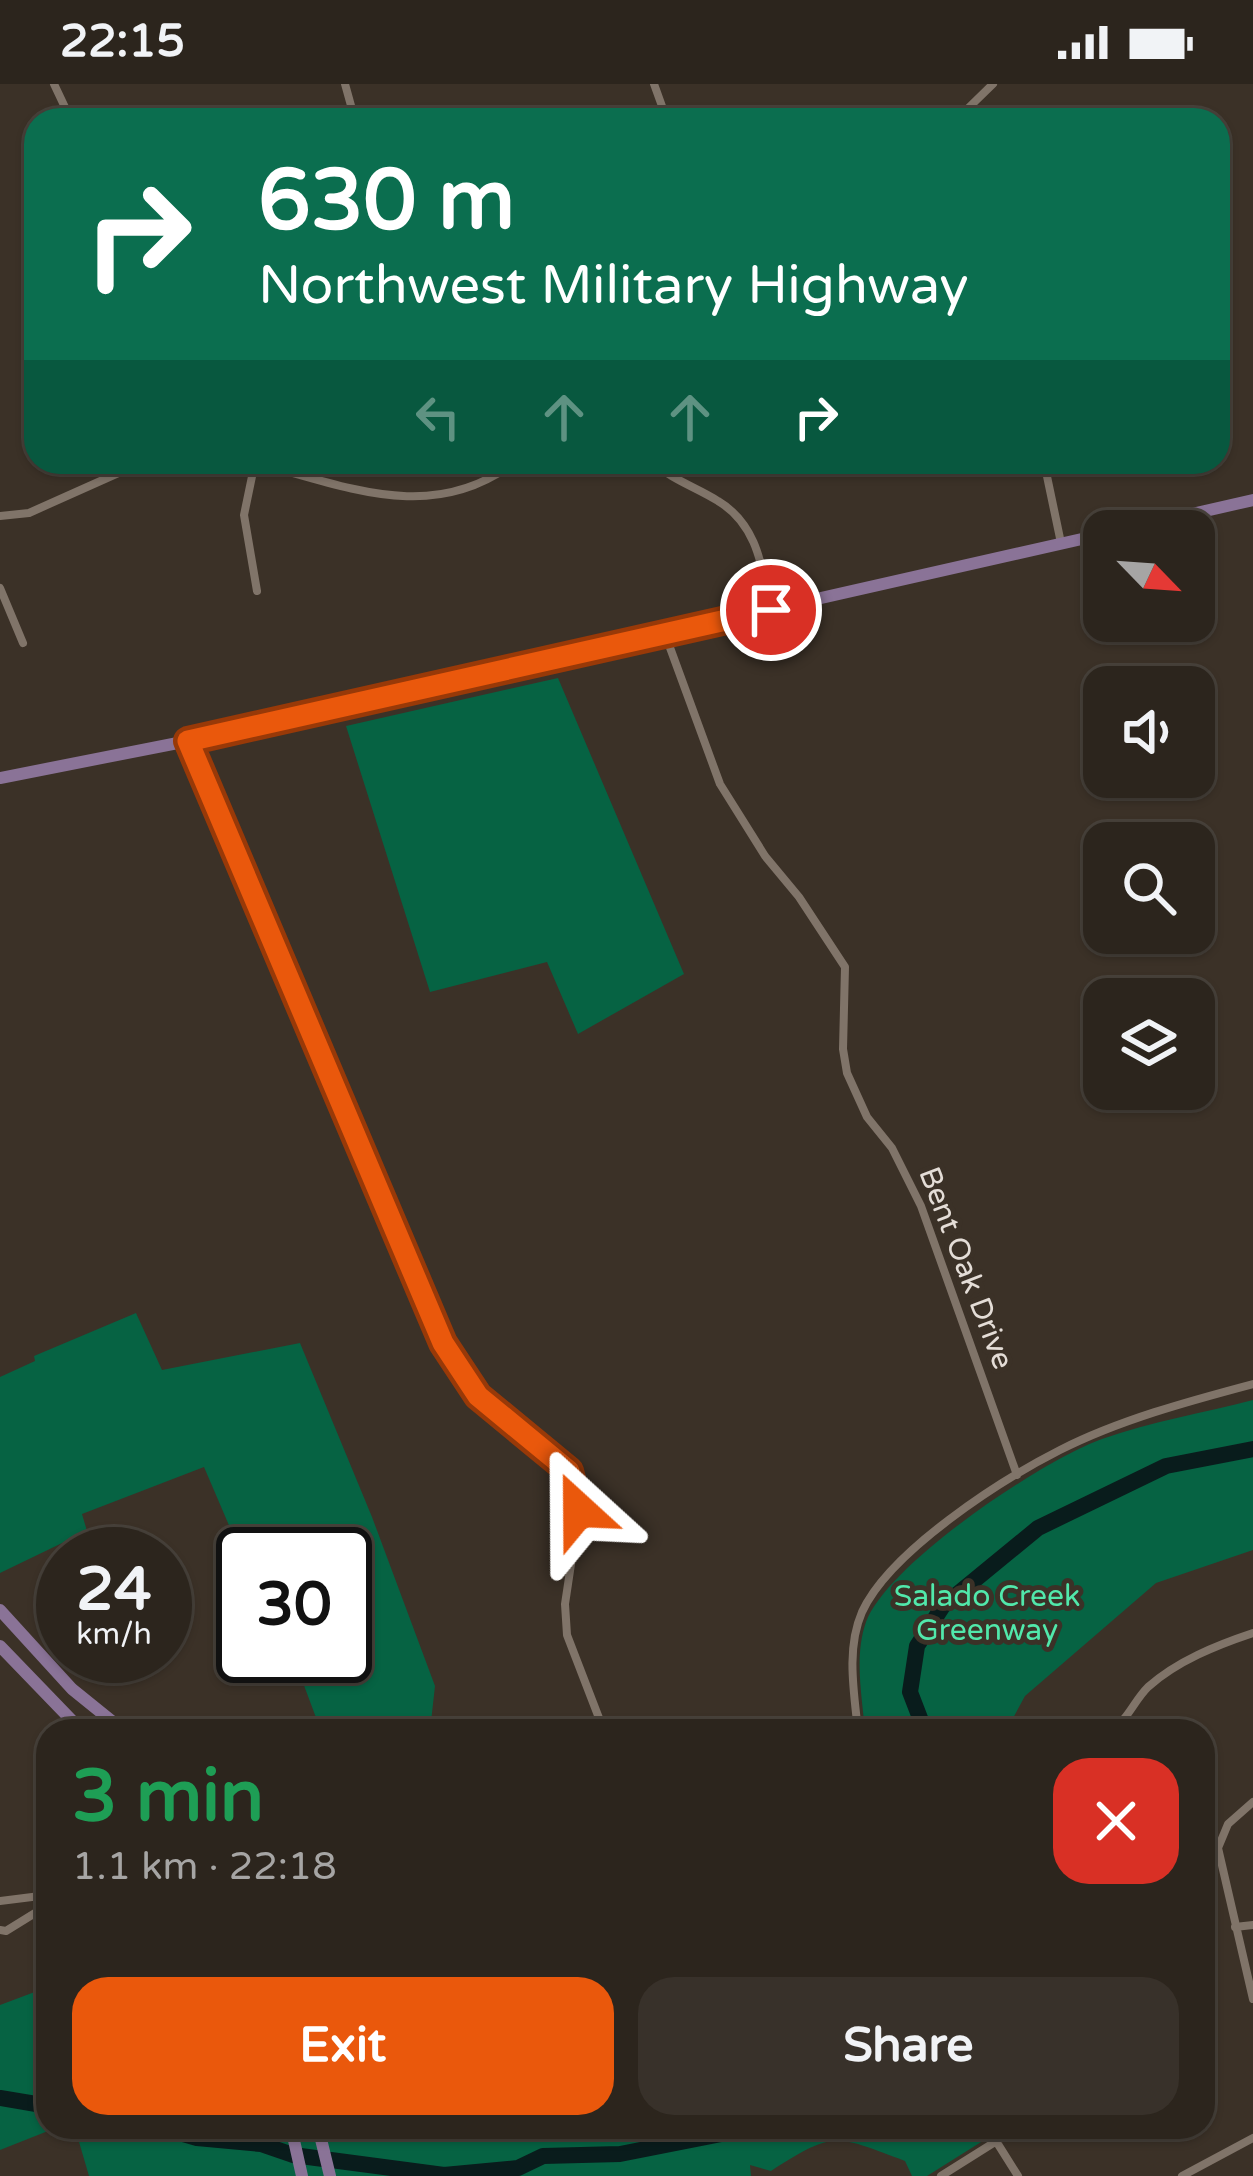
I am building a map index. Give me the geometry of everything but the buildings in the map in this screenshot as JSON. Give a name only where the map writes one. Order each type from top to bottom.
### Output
[{"type":"main road","points":[[1209,510],[1253,500]]},
{"type":"main road","points":[[4,779],[1083,539]]},
{"type":"main road","points":[[0,1610],[36,1651]]},
{"type":"main road","points":[[0,1646],[70,1719]]},
{"type":"main road","points":[[30,1680],[36,1674]]},
{"type":"main road","points":[[70,1683],[110,1719]]},
{"type":"main road","points":[[294,2139],[302,2176]]},
{"type":"main road","points":[[321,2139],[330,2176]]},
{"type":"street","points":[[968,108],[993,84]]},
{"type":"street","points":[[0,516],[29,514],[117,474]]},
{"type":"street","points":[[252,474],[244,515],[257,591]]},
{"type":"street","points":[[300,474],[413,499],[465,490],[494,474]]},
{"type":"street","points":[[672,474],[740,518],[760,558],[771,610]]},
{"type":"street","points":[[1046,474],[1061,544]]},
{"type":"street","points":[[0,588],[23,643]]},
{"type":"street","name":"Bent Oak Drive","points":[[664,633],[720,784],[845,967],[847,1073],[867,1117],[892,1148],[921,1206],[1017,1475]]},
{"type":"street","points":[[188,741],[449,1355],[478,1396],[569,1471],[579,1510],[565,1604],[567,1635],[599,1719]]},
{"type":"street","points":[[856,1719],[852,1660],[862,1612],[922,1541],[1060,1450],[1253,1384]]},
{"type":"street","points":[[1126,1719],[1141,1695],[1156,1682],[1213,1648],[1253,1634]]},
{"type":"street","points":[[1253,1802],[1228,1824],[1218,1848],[1253,2000]]},
{"type":"street","points":[[0,1901],[36,1896]]},
{"type":"street","points":[[0,1930],[36,1912]]},
{"type":"street","points":[[1234,1927],[1253,1925]]},
{"type":"street","points":[[1181,2176],[1253,2138]]},
{"type":"street","points":[[941,2176],[999,2139]]},
{"type":"street","points":[[996,2141],[1018,2176]]},
{"type":"green space","points":[[558,678],[684,974],[578,1034],[547,962],[430,992],[346,726]]},
{"type":"green space","points":[[136,1313],[162,1370],[300,1343],[435,1686],[431,1719],[317,1719],[303,1683],[372,1683],[372,1527],[230,1527],[204,1467],[82,1514],[86,1527],[36,1527],[36,1556],[0,1573],[0,1377],[35,1361],[34,1356]]},
{"type":"green space","name":"Salado Creek Greenway","points":[[1253,1400],[1253,1550],[1156,1583],[1025,1696],[1013,1719],[864,1719],[862,1635],[880,1598],[904,1571],[970,1516],[1043,1468],[1102,1439]]},
{"type":"green space","points":[[36,1992],[36,2136],[0,2150],[0,2005]]},
{"type":"green space","points":[[78,2139],[986,2139],[927,2176],[912,2176],[905,2161],[836,2141],[809,2148],[771,2171],[750,2165],[751,2176],[89,2176]]},
{"type":"waterway","points":[[920,1719],[910,1692],[917,1646],[943,1606],[1038,1528],[1166,1466],[1253,1449]]},
{"type":"waterway","points":[[0,2098],[36,2104]]},
{"type":"waterway","points":[[208,2139],[444,2175],[518,2168],[543,2156],[620,2154],[696,2139]]},
{"type":"route","points":[[579,1510],[569,1471],[478,1396],[443,1343],[188,741],[771,610]]}]
